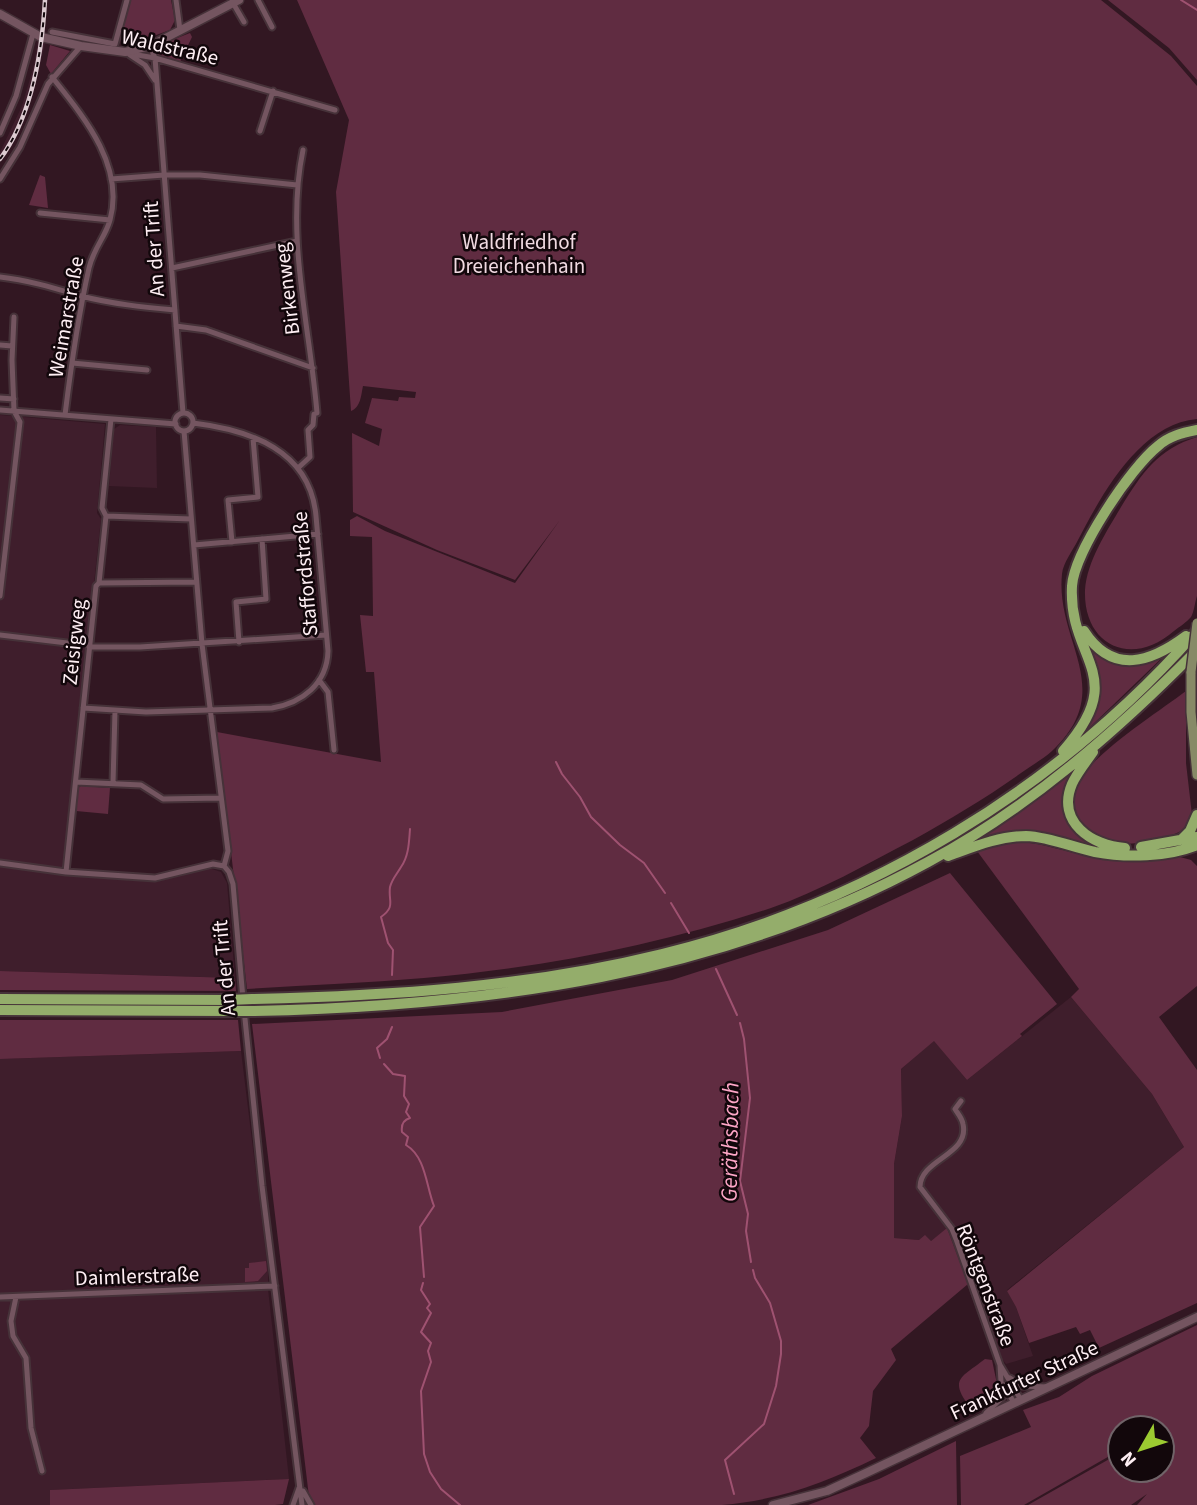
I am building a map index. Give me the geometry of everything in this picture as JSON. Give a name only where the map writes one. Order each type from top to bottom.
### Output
[{"type":"highway","points":[[1042,774],[1084,725],[1093,702],[1094,670],[1073,611],[1073,581],[1078,560],[1143,460],[1171,437],[1197,430]]},
{"type":"highway","points":[[1073,611],[1082,630],[1097,648],[1127,660],[1154,656],[1197,627]]},
{"type":"highway","points":[[253,1005],[533,979],[662,954],[767,922],[869,880],[955,833],[1042,774],[1123,707],[1197,627]]},
{"type":"highway","points":[[0,1010],[429,1003],[536,990],[622,974],[696,956],[771,933],[834,908],[929,862],[1023,802],[1101,741],[1197,650]]},
{"type":"highway","points":[[1101,741],[1077,775],[1069,794],[1070,812],[1078,828],[1090,839],[1115,847],[1197,845]]},
{"type":"highway","points":[[1180,846],[1197,815]]},
{"type":"highway","points":[[929,862],[1003,838],[1024,836],[1053,840],[1104,853],[1138,854],[1180,846],[1197,837]]},
{"type":"highway","points":[[1180,846],[1197,859]]},
{"type":"highway","points":[[0,999],[230,1005]]},
{"type":"main road","points":[[120,52],[150,46],[236,1]]},
{"type":"main road","name":"Waldstraße","points":[[0,14],[33,34],[120,52]]},
{"type":"main road","points":[[1197,627],[1193,647],[1191,698],[1197,775]]},
{"type":"main road","name":"Frankfurter Straße","points":[[773,1505],[827,1491],[866,1474],[1197,1317]]},
{"type":"street","points":[[52,32],[114,44],[127,0]]},
{"type":"street","points":[[176,0],[180,30]]},
{"type":"street","points":[[258,0],[272,27]]},
{"type":"street","points":[[236,1],[244,22]]},
{"type":"street","points":[[0,133],[16,96],[33,34]]},
{"type":"street","points":[[0,179],[20,147],[52,77],[81,46]]},
{"type":"street","name":"An der Trift","points":[[150,46],[155,58],[183,413]]},
{"type":"street","points":[[120,52],[133,56],[142,63],[156,83]]},
{"type":"street","name":"Waldstraße","points":[[120,52],[155,58],[335,110]]},
{"type":"street","name":"Weimarstraße","points":[[52,77],[91,126],[111,178],[110,220],[93,252],[83,296],[65,415]]},
{"type":"street","points":[[260,131],[273,91]]},
{"type":"street","name":"Birkenweg","points":[[298,468],[310,457],[308,432],[314,422],[313,415],[317,413],[297,241],[297,185],[303,150]]},
{"type":"street","points":[[111,178],[200,175],[297,185]]},
{"type":"street","points":[[40,213],[110,220]]},
{"type":"street","points":[[172,268],[297,241]]},
{"type":"street","points":[[0,276],[128,305],[175,310]]},
{"type":"street","points":[[0,596],[20,422],[14,411],[12,346],[15,317]]},
{"type":"street","points":[[176,326],[206,330],[313,368]]},
{"type":"street","points":[[0,345],[12,346]]},
{"type":"street","points":[[72,363],[147,370]]},
{"type":"street","points":[[0,398],[14,399]]},
{"type":"street","points":[[0,410],[176,424]]},
{"type":"street","points":[[183,413],[190,415],[193,423],[190,428],[184,430],[179,429],[176,424],[178,416],[183,413]]},
{"type":"street","name":"Zeisigweg","points":[[66,872],[89,647],[106,516],[102,508],[111,419]]},
{"type":"street","name":"Staffordstraße","points":[[193,423],[253,438],[276,448],[298,468],[308,483],[314,499],[326,635],[327,663],[319,680]]},
{"type":"street","name":"An der Trift","points":[[184,430],[202,644],[228,851],[224,866],[233,884],[250,1079],[302,1505]]},
{"type":"street","points":[[232,542],[228,500],[258,497],[253,438]]},
{"type":"street","points":[[106,516],[191,519]]},
{"type":"street","points":[[194,545],[318,534]]},
{"type":"street","points":[[239,642],[236,602],[266,599],[261,540]]},
{"type":"street","points":[[99,583],[196,582]]},
{"type":"street","points":[[0,635],[67,643]]},
{"type":"street","points":[[89,647],[202,644],[326,635]]},
{"type":"street","points":[[83,708],[146,712],[282,706],[302,698],[319,680],[328,692],[334,750]]},
{"type":"street","points":[[113,783],[116,711]]},
{"type":"street","points":[[76,782],[144,786],[163,799],[221,798]]},
{"type":"street","points":[[0,863],[66,872],[155,878],[213,864],[224,866]]},
{"type":"street","name":"Röntgenstraße","points":[[961,1101],[955,1109],[963,1127],[960,1144],[922,1174],[922,1193],[952,1229],[1000,1365],[1002,1382],[1017,1402]]},
{"type":"street","name":"Daimlerstraße","points":[[0,1297],[275,1286]]},
{"type":"street","points":[[16,1297],[11,1321],[13,1336],[26,1358],[31,1428],[42,1471]]},
{"type":"street","name":"Röntgenstraße","points":[[1000,1365],[1010,1378],[1022,1386],[1050,1387]]},
{"type":"street","name":"Röntgenstraße","points":[[1010,1378],[1017,1402]]},
{"type":"street","points":[[981,1418],[1002,1398],[1002,1382]]},
{"type":"street","points":[[293,1505],[300,1485]]},
{"type":"street","points":[[300,1485],[311,1505]]},
{"type":"shaded area","points":[[38,41],[45,43],[33,94],[11,147],[0,162],[0,152],[22,106]]},
{"type":"shaded area","points":[[0,415],[105,424],[97,513],[101,519],[62,875],[155,882],[209,868],[221,872],[227,883],[235,978],[0,971]]},
{"type":"shaded area","points":[[120,425],[156,427],[157,488],[109,486],[114,429]]},
{"type":"shaded area","points":[[1071,997],[1152,1094],[1184,1147],[1007,1290],[1016,1307],[1033,1356],[1006,1364],[988,1342],[947,1229],[931,1241],[894,1238],[894,1164],[902,1116],[901,1069],[934,1040],[967,1080]]},
{"type":"shaded area","points":[[241,1051],[268,1271],[289,1479],[51,1490],[50,1505],[0,1505],[0,1059]]},
{"type":"green space","points":[[129,0],[171,0],[175,20],[170,30],[134,43],[119,40]]},
{"type":"green space","name":"Waldfriedhof Dreieichenhain","points":[[297,0],[1101,0],[1171,56],[1197,86],[1197,419],[1177,424],[1158,434],[1125,464],[1099,502],[1064,565],[1062,599],[1082,686],[1080,707],[1071,728],[1052,751],[968,808],[843,877],[771,908],[729,921],[643,944],[512,968],[424,978],[247,989],[217,732],[381,762],[374,672],[366,672],[360,615],[373,616],[372,537],[350,536],[350,520],[357,516],[385,531],[515,583],[560,520],[515,580],[437,550],[353,512],[352,433],[379,446],[382,429],[365,423],[372,398],[398,401],[399,397],[415,398],[416,392],[363,386],[359,404],[351,411],[336,192],[349,120]]},
{"type":"green space","points":[[1108,0],[1197,0],[1197,80],[1169,48]]},
{"type":"green space","points":[[190,33],[192,37],[180,62],[157,55],[154,47]]},
{"type":"green space","points":[[50,45],[70,51],[51,74],[46,65]]},
{"type":"green space","points":[[40,175],[45,177],[48,208],[29,205]]},
{"type":"green space","points":[[1197,437],[1197,596],[1192,615],[1158,642],[1142,648],[1127,649],[1113,645],[1101,637],[1092,625],[1087,609],[1085,590],[1094,557],[1121,507],[1144,473],[1161,455]]},
{"type":"green space","points":[[1084,638],[1106,656],[1166,654],[1085,732],[1083,730],[1098,694]]},
{"type":"green space","points":[[1186,691],[1186,763],[1192,815],[1188,827],[1175,834],[1143,843],[1109,842],[1094,836],[1083,827],[1074,810],[1075,789],[1083,774],[1109,749]]},
{"type":"green space","points":[[1076,770],[1068,784],[1075,828],[1112,849],[1090,847],[1041,832],[1025,831],[977,840]]},
{"type":"green space","points":[[78,788],[110,788],[108,814],[76,811]]},
{"type":"green space","points":[[1019,842],[1099,858],[1180,857],[1191,860],[1197,866],[1197,986],[1159,1017],[1197,1070],[1197,1303],[1099,1348],[1090,1330],[1080,1334],[1076,1327],[1029,1343],[1007,1291],[1184,1147],[1152,1094],[1071,997],[1079,989],[977,851]]},
{"type":"green space","points":[[950,873],[1057,1004],[967,1080],[934,1041],[901,1069],[902,1116],[894,1164],[894,1238],[919,1240],[925,1235],[931,1241],[947,1228],[968,1284],[891,1349],[896,1360],[873,1391],[869,1426],[860,1438],[876,1458],[783,1495],[722,1505],[310,1505],[252,1024],[502,1012],[672,980],[828,930]]},
{"type":"green space","points":[[0,971],[235,978],[236,991],[0,990]]},
{"type":"green space","points":[[0,1020],[238,1020],[241,1051],[0,1059]]},
{"type":"green space","points":[[266,1261],[267,1271],[258,1281],[245,1282],[245,1268],[249,1268],[249,1263]]},
{"type":"green space","points":[[1197,1325],[1197,1505],[1137,1505],[1147,1494],[1131,1505],[1028,1505],[1106,1461],[1106,1484],[1176,1484],[1176,1414],[1106,1414],[1106,1458],[1024,1505],[961,1505],[960,1456],[1031,1427],[1023,1410],[1059,1397],[1092,1376]]},
{"type":"green space","points":[[985,1359],[992,1360],[997,1384],[996,1397],[980,1407],[970,1407],[963,1398],[959,1384],[964,1375]]},
{"type":"green space","points":[[956,1441],[957,1505],[808,1505],[879,1479]]},
{"type":"green space","points":[[289,1479],[283,1504],[275,1505],[50,1505],[50,1490]]},
{"type":"waterway","points":[[1181,0],[1197,10]]},
{"type":"waterway","name":"Geräthsbach","points":[[556,762],[591,817],[620,845],[644,863],[665,893]]},
{"type":"waterway","points":[[392,975],[393,950],[388,943],[381,917],[390,907],[390,887],[406,858],[410,829]]},
{"type":"waterway","name":"Geräthsbach","points":[[671,903],[689,933]]},
{"type":"waterway","name":"Geräthsbach","points":[[716,969],[737,1015]]},
{"type":"waterway","name":"Geräthsbach","points":[[740,1023],[750,1098],[740,1181],[748,1214],[746,1231],[751,1262]]},
{"type":"waterway","points":[[380,1058],[377,1048],[387,1039],[392,1027]]},
{"type":"waterway","points":[[384,1064],[393,1074],[405,1076],[404,1096],[409,1104],[406,1112],[410,1118],[403,1123],[402,1132],[408,1137],[406,1145],[413,1150],[422,1164],[434,1206],[420,1227],[424,1277]]},
{"type":"waterway","name":"Geräthsbach","points":[[734,1494],[725,1460],[764,1424],[776,1386],[781,1354],[781,1341],[770,1303],[753,1270]]},
{"type":"waterway","points":[[423,1283],[421,1290],[430,1304],[427,1308],[431,1313],[421,1332],[431,1343],[428,1351],[431,1362],[421,1391],[424,1454],[430,1472],[441,1489],[460,1505]]},
{"type":"railway","points":[[0,159],[28,104],[38,62],[45,0]]}]
